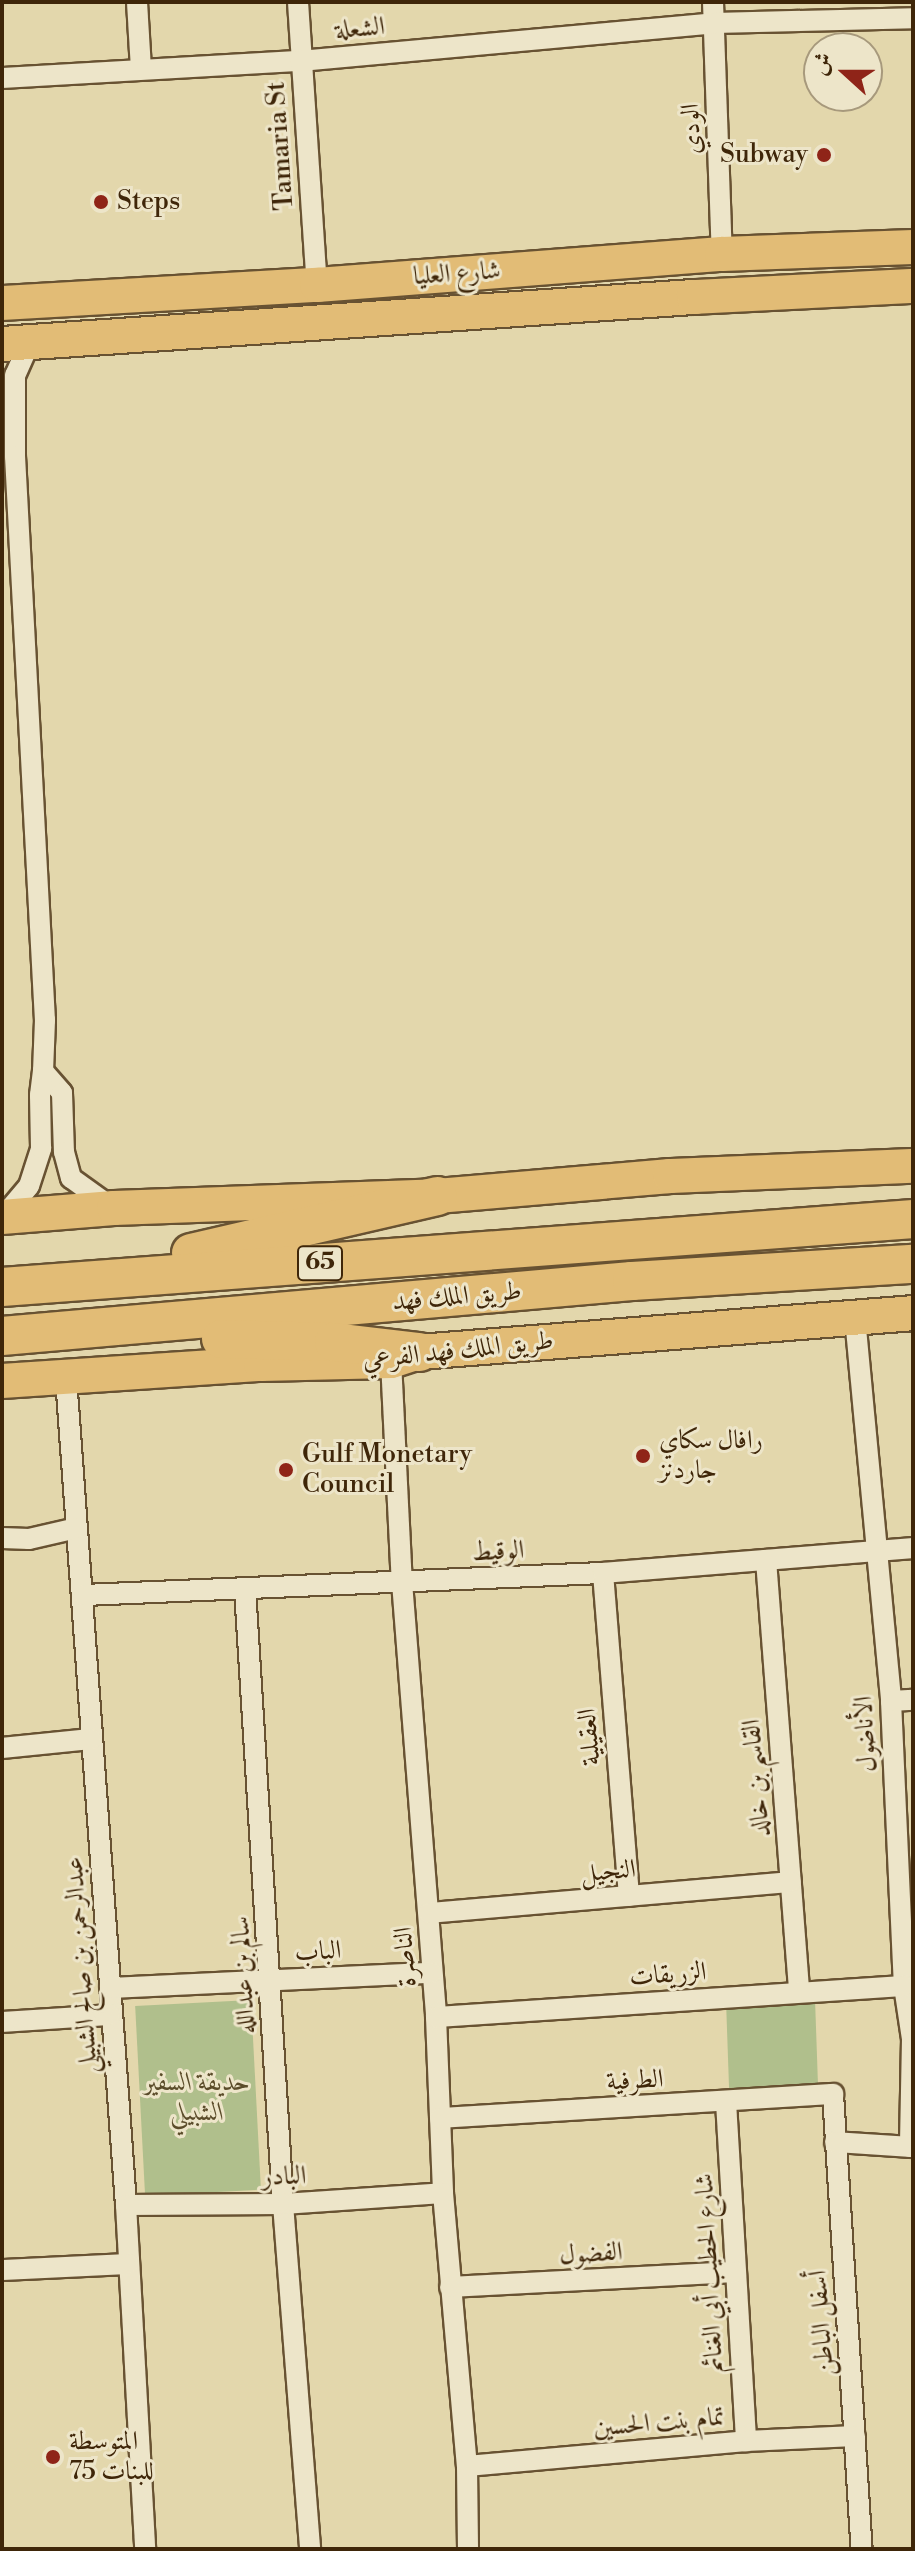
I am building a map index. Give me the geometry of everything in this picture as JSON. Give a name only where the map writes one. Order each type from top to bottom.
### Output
[{"type":"highway","points":[[59,1284],[80,1267],[212,1251],[437,1196]]},
{"type":"highway","name":"طريق الملك فهد","points":[[2,1287],[913,1219]]},
{"type":"highway","name":"طريق الملك فهد","points":[[2,1336],[632,1281],[913,1264]]},
{"type":"highway","points":[[74,1332],[334,1342],[405,1357]]},
{"type":"main road","name":"شارع العليا","points":[[2,303],[317,285],[722,254],[913,247]]},
{"type":"main road","name":"شارع العليا","points":[[16,343],[681,298],[913,286]]},
{"type":"main road","points":[[2,1217],[114,1208],[437,1196],[670,1176],[913,1166]]},
{"type":"main road","name":"طريق الملك فهد الفرعي","points":[[2,1381],[405,1357],[913,1313]]},
{"type":"street","points":[[137,2],[141,69]]},
{"type":"street","name":"Tamaria St","points":[[298,2],[317,285]]},
{"type":"street","name":"الشعلة","points":[[2,78],[300,61],[714,12],[817,11],[913,18]]},
{"type":"street","name":"الودي","points":[[714,12],[722,254]]},
{"type":"street","points":[[2,1217],[29,1186],[38,1158],[45,1020],[15,456],[16,343]]},
{"type":"street","points":[[2,396],[9,413],[15,456]]},
{"type":"street","points":[[43,1071],[62,1093],[64,1152],[71,1178],[114,1208]]},
{"type":"street","name":"الأناضول","points":[[855,1318],[891,1701],[904,1986],[913,2039],[912,2147]]},
{"type":"street","name":"الناصرة","points":[[405,1357],[402,1582],[436,2017],[443,2193],[467,2466],[468,2549]]},
{"type":"street","name":"عبدالرحمن بن صالح الشبيلي","points":[[66,1378],[126,2205],[145,2549]]},
{"type":"street","points":[[2,1538],[29,1539],[77,1528]]},
{"type":"street","name":"الوقيط","points":[[84,1595],[603,1573],[913,1548]]},
{"type":"street","name":"القاسم بن خالد","points":[[766,1560],[799,1992]]},
{"type":"street","name":"العقيلية","points":[[603,1573],[629,1896]]},
{"type":"street","name":"سالم بن عبدالله","points":[[245,1589],[283,2204],[310,2549]]},
{"type":"street","points":[[891,1701],[913,1700]]},
{"type":"street","points":[[2,1748],[91,1739]]},
{"type":"street","name":"النجيل","points":[[429,1913],[791,1882]]},
{"type":"street","name":"الباب","points":[[110,1988],[432,1973]]},
{"type":"street","name":"الزريقات","points":[[436,2017],[904,1986]]},
{"type":"street","points":[[2,2022],[110,2015]]},
{"type":"street","name":"الطرفية","points":[[440,2118],[833,2094]]},
{"type":"street","name":"أسفل الباطن","points":[[833,2094],[862,2549]]},
{"type":"street","name":"شارع الحطيب أبي الغنائم","points":[[726,2102],[746,2441]]},
{"type":"street","points":[[835,2142],[912,2147]]},
{"type":"street","name":"البادر","points":[[126,2205],[283,2204],[443,2193]]},
{"type":"street","points":[[2,2270],[128,2264]]},
{"type":"street","name":"الفضول","points":[[450,2287],[735,2272]]},
{"type":"street","name":"تمام بنت الحسين","points":[[467,2466],[746,2441],[855,2436]]},
{"type":"green space","points":[[815,1999],[818,2086],[729,2089],[726,2002]]},
{"type":"green space","name":"حديقة السفير الشبيلي","points":[[251,2000],[261,2190],[145,2196],[135,2006]]},
{"type":"place","name":"Subway","points":[[824,155]]},
{"type":"place","name":"Steps","points":[[101,202]]},
{"type":"place","name":"رافال سكاي جاردنز","points":[[643,1456]]},
{"type":"place","name":"Gulf Monetary Council","points":[[286,1470]]},
{"type":"place","name":"المتوسطة 75 للبنات","points":[[53,2457]]}]
